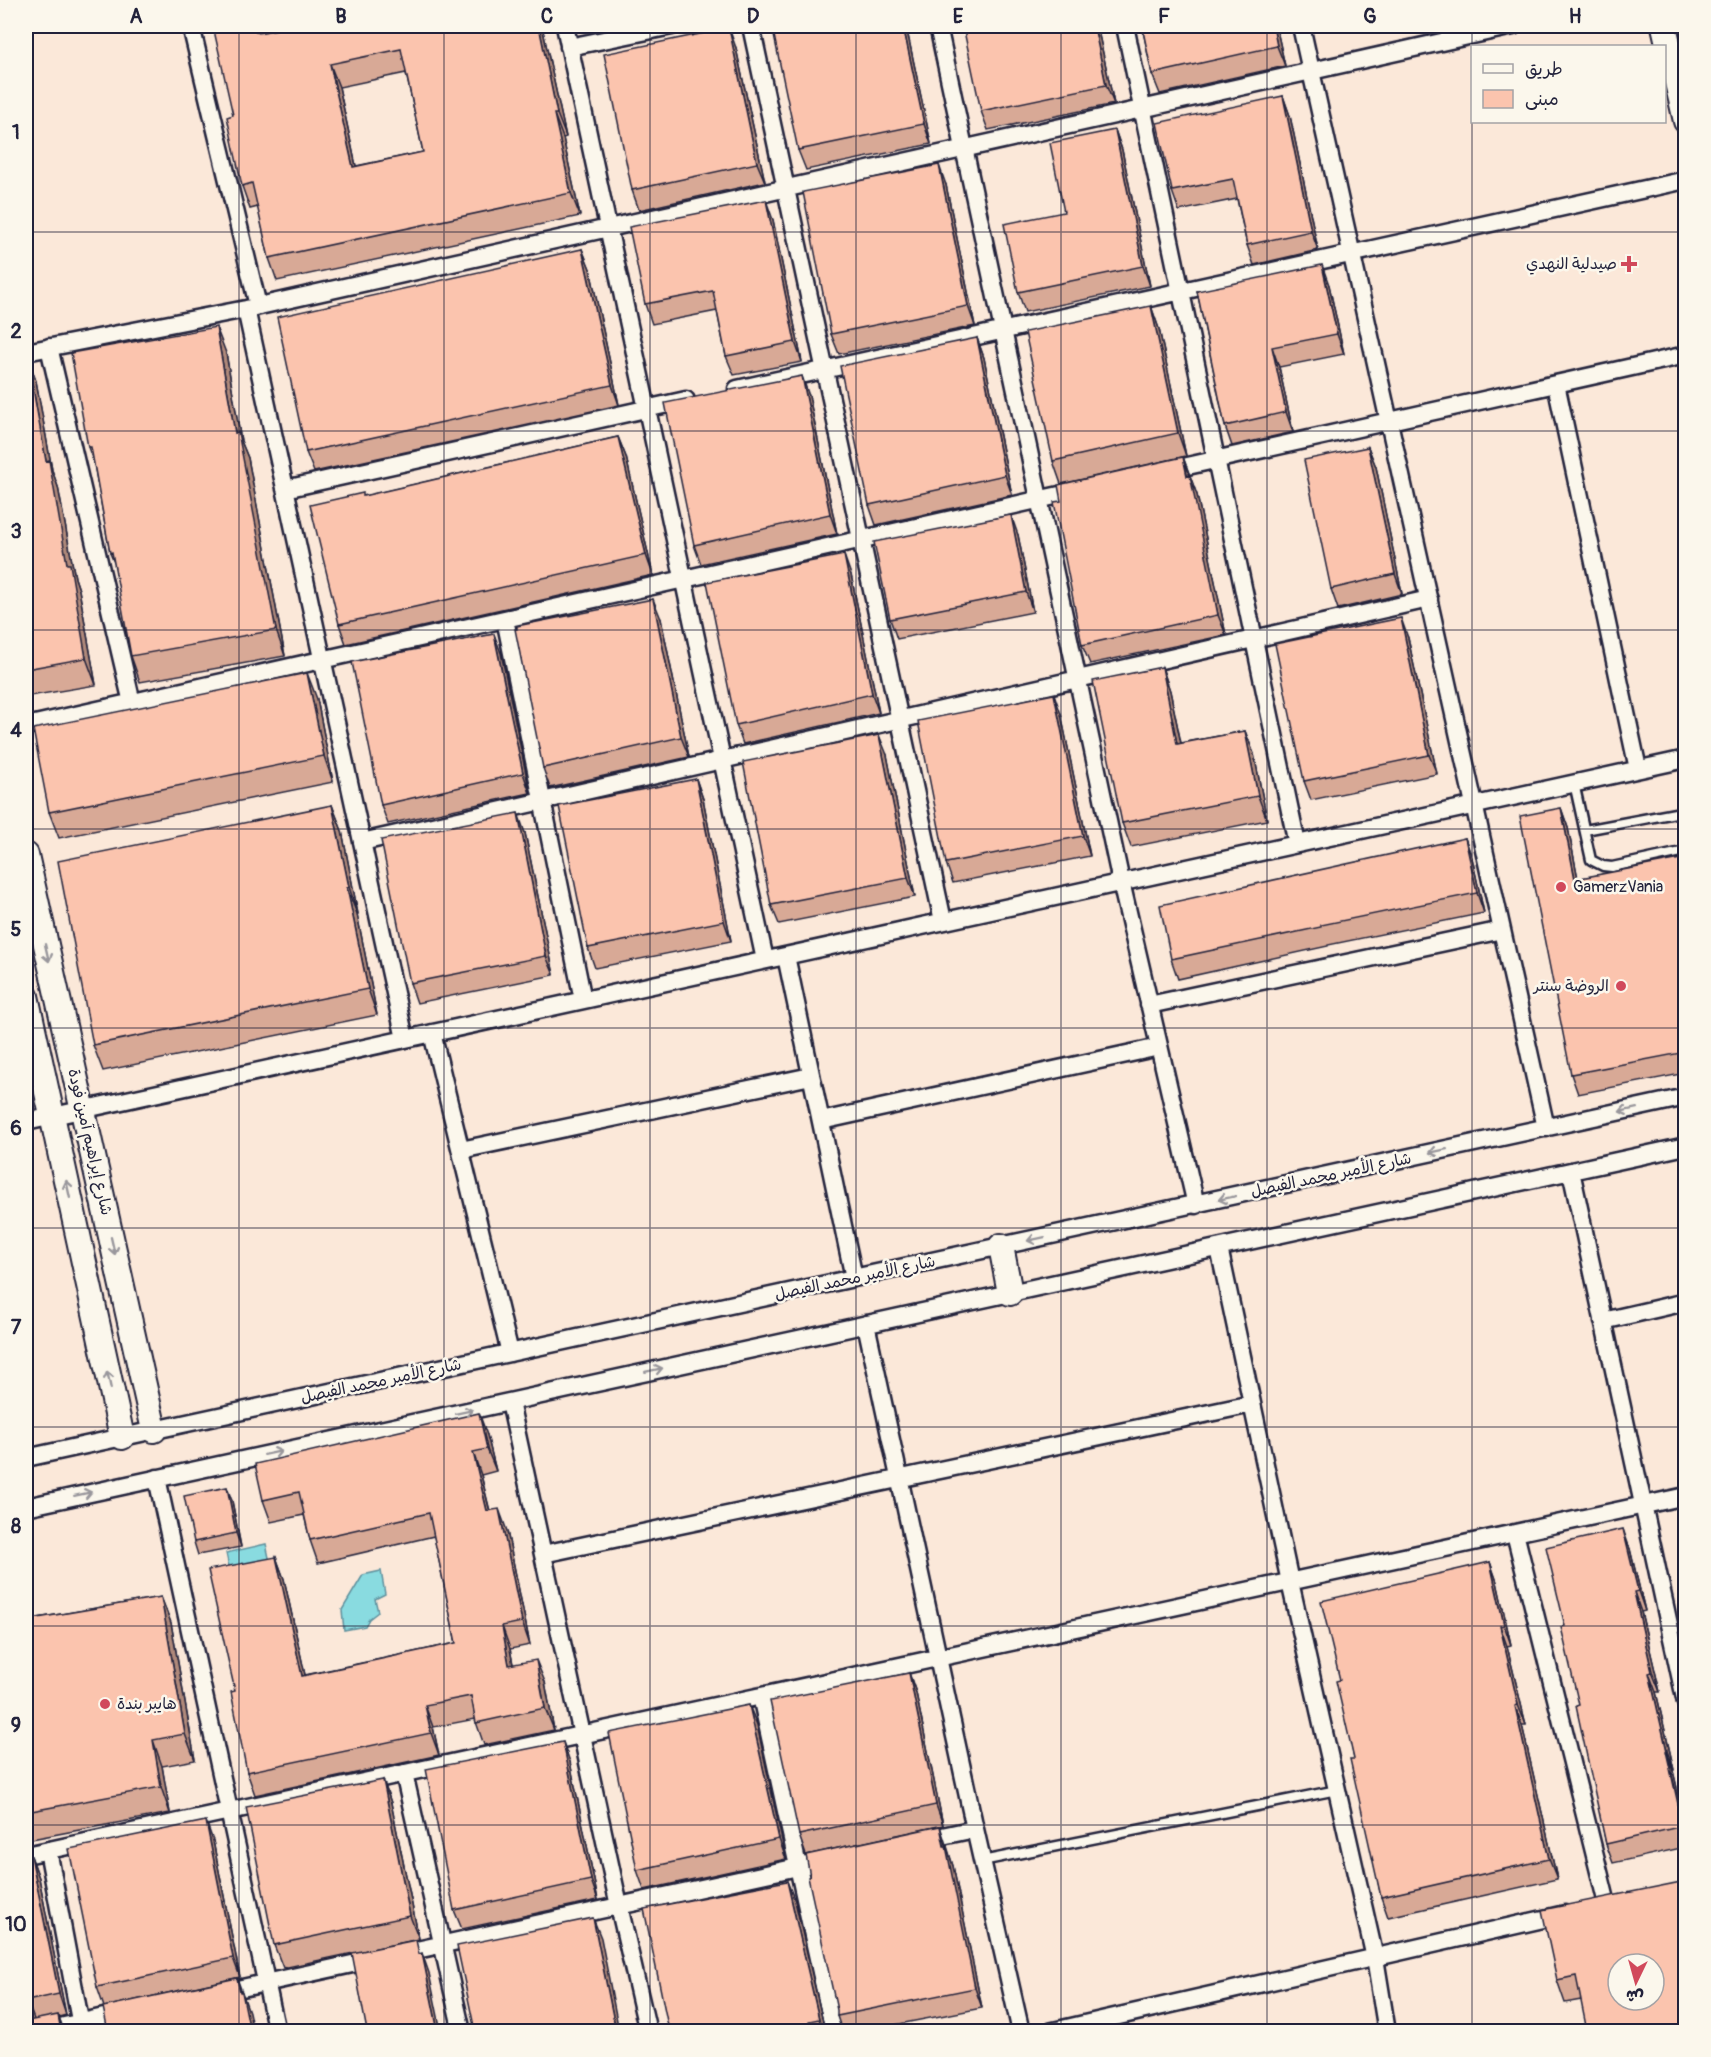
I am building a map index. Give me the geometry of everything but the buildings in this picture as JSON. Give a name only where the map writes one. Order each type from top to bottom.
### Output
[{"type":"street","points":[[191,26],[252,307],[285,489],[405,1039]]},
{"type":"street","points":[[565,26],[765,960]]},
{"type":"street","points":[[569,47],[672,26]]},
{"type":"street","points":[[751,26],[943,921]]},
{"type":"street","points":[[938,26],[1121,882],[1196,1205]]},
{"type":"street","points":[[1125,26],[1297,844]]},
{"type":"street","points":[[1301,26],[1546,1128]]},
{"type":"street","points":[[26,352],[252,307],[1513,26]]},
{"type":"street","points":[[1664,26],[1686,121]]},
{"type":"street","points":[[724,392],[1686,180]]},
{"type":"street","points":[[49,347],[132,703]]},
{"type":"street","points":[[1150,475],[1686,355]]},
{"type":"street","points":[[1556,384],[1638,769]]},
{"type":"street","points":[[285,489],[702,397]]},
{"type":"street","points":[[26,726],[1095,487]]},
{"type":"street","points":[[362,842],[1429,599]]},
{"type":"street","points":[[505,619],[584,1000]]},
{"type":"street","points":[[26,1122],[1686,759]]},
{"type":"street","name":"شارع إبراهيم آمين فودة","points":[[26,855],[154,1430]]},
{"type":"street","points":[[1149,1005],[1502,930]]},
{"type":"street","points":[[786,956],[854,1278]]},
{"type":"street","name":"شارع إبراهيم آمين فودة","points":[[26,996],[122,1437]]},
{"type":"street","points":[[432,1033],[510,1353]]},
{"type":"street","points":[[821,1121],[1159,1047]]},
{"type":"street","points":[[461,1150],[811,1076]]},
{"type":"street","name":"شارع الأمير محمد الفيصل","points":[[26,1458],[1686,1097]]},
{"type":"street","points":[[26,1507],[1686,1146]]},
{"type":"street","points":[[1571,1171],[1686,1703]]},
{"type":"street","points":[[74,1219],[105,1211]]},
{"type":"street","points":[[1001,1246],[1010,1293]]},
{"type":"street","points":[[1219,1248],[1290,1582],[1375,1958],[1387,2031]]},
{"type":"street","points":[[1603,1321],[1686,1302]]},
{"type":"street","points":[[866,1324],[1021,2031]]},
{"type":"street","points":[[510,1402],[648,2031]]},
{"type":"street","points":[[543,1554],[1252,1404]]},
{"type":"street","points":[[158,1478],[277,2031]]},
{"type":"street","points":[[26,1855],[1686,1496]]},
{"type":"street","points":[[1049,2031],[1602,1905],[1515,1533]]},
{"type":"street","points":[[761,1696],[834,2031]]},
{"type":"street","points":[[404,1773],[462,2031]]},
{"type":"street","points":[[908,1843],[975,1829]]},
{"type":"street","points":[[48,1850],[82,2027]]},
{"type":"street","points":[[208,1995],[842,1857]]},
{"type":"street","points":[[38,2031],[82,2027],[138,2010]]},
{"type":"lane","points":[[1574,783],[1591,860],[1603,866],[1612,867],[1686,851]]},
{"type":"lane","points":[[1585,830],[1686,811]]},
{"type":"lane","points":[[982,1861],[1337,1790]]},
{"type":"water","points":[[266,1544],[271,1567],[231,1576],[226,1553]]},
{"type":"water","points":[[381,1571],[385,1594],[375,1599],[378,1612],[369,1619],[365,1626],[344,1630],[342,1610],[363,1575]]},
{"type":"place","name":"صيدلية النهدي","points":[[1629,264]]},
{"type":"place","name":"GamerzVania","points":[[1561,887]]},
{"type":"place","name":"الروضة سنتر","points":[[1621,986]]},
{"type":"place","name":"هايبر بندة","points":[[105,1704]]}]
